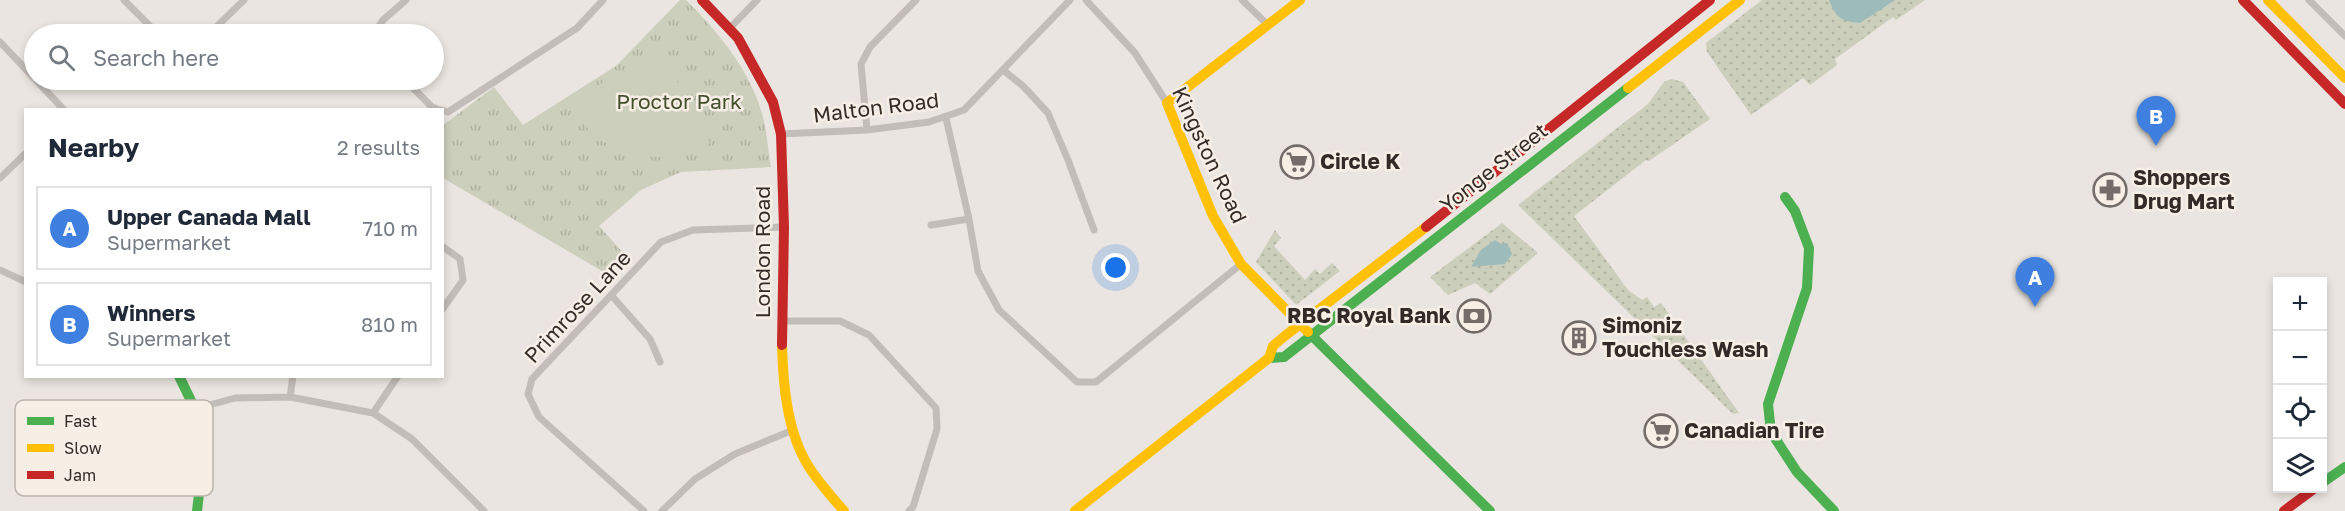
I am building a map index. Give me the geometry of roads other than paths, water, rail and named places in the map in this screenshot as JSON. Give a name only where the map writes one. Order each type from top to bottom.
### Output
[{"type":"main road","name":"London Road","points":[[702,0],[738,38],[773,102],[781,134],[784,226],[783,383],[793,430],[808,466],[844,511]]},
{"type":"main road","points":[[1167,103],[1300,0]]},
{"type":"main road","name":"Yonge Street","points":[[1269,358],[1272,346],[1482,184],[1710,0]]},
{"type":"main road","name":"Yonge Street","points":[[1075,511],[1269,358],[1284,357],[1740,0]]},
{"type":"main road","points":[[2244,0],[2345,104]]},
{"type":"main road","points":[[2268,0],[2345,78]]},
{"type":"main road","name":"Kingston Road","points":[[1167,103],[1212,216],[1241,264],[1311,336],[1490,511]]},
{"type":"main road","points":[[1785,197],[1795,211],[1809,248],[1809,256],[1806,288],[1768,404],[1771,432],[1797,472],[1834,511]]},
{"type":"main road","points":[[180,378],[191,400]]},
{"type":"main road","points":[[2327,480],[2345,467]]},
{"type":"main road","points":[[2284,511],[2309,493]]},
{"type":"main road","points":[[196,511],[198,496]]},
{"type":"street","points":[[124,0],[148,24]]},
{"type":"street","points":[[220,24],[244,0]]},
{"type":"street","points":[[380,24],[406,0]]},
{"type":"street","points":[[444,111],[448,112],[578,28],[603,0]]},
{"type":"street","points":[[729,29],[757,0]]},
{"type":"street","points":[[867,130],[861,64],[870,47],[916,0]]},
{"type":"street","name":"Malton Road","points":[[781,134],[867,130],[929,122],[964,110],[1070,0]]},
{"type":"street","name":"Kingston Road","points":[[1086,0],[1135,53],[1167,103]]},
{"type":"street","points":[[1242,0],[1268,26]]},
{"type":"street","points":[[2311,1],[2345,36]]},
{"type":"street","points":[[0,42],[24,67]]},
{"type":"street","points":[[1003,70],[1023,86],[1048,113],[1094,230]]},
{"type":"street","points":[[45,90],[62,108]]},
{"type":"street","points":[[415,90],[435,108]]},
{"type":"street","points":[[946,118],[969,219],[978,271],[999,310],[1077,382],[1096,382],[1241,264]]},
{"type":"street","points":[[0,178],[24,155]]},
{"type":"street","points":[[931,225],[969,219]]},
{"type":"street","name":"Primrose Lane","points":[[644,511],[539,417],[528,394],[532,379],[661,242],[693,230],[784,226]]},
{"type":"street","points":[[444,247],[460,259],[463,280],[444,307]]},
{"type":"street","points":[[0,270],[24,281]]},
{"type":"street","points":[[611,295],[650,339],[660,362]]},
{"type":"street","points":[[782,321],[840,321],[869,335],[936,408],[937,429],[913,507],[909,511]]},
{"type":"street","points":[[290,397],[293,378]]},
{"type":"street","points":[[374,412],[397,378]]},
{"type":"street","points":[[213,404],[235,398],[290,397],[374,412],[412,439],[484,511]]},
{"type":"street","points":[[662,511],[695,479],[735,454],[793,430]]},
{"type":"water","points":[[1829,0],[1895,0],[1860,23],[1840,18]]},
{"type":"water","points":[[1495,240],[1501,244],[1507,243],[1512,254],[1505,264],[1471,267],[1481,250]]},
{"type":"place","name":"Winners","points":[[2156,146]]},
{"type":"place","name":"Circle K","points":[[1297,162]]},
{"type":"place","name":"Shoppers Drug Mart","points":[[2110,190]]},
{"type":"place","name":"Upper Canada Mall","points":[[2035,307]]},
{"type":"place","name":"RBC Royal Bank","points":[[1474,316]]},
{"type":"place","name":"Simoniz Touchless Wash","points":[[1579,338]]},
{"type":"place","name":"Canadian Tire","points":[[1661,431]]},
{"type":"park label","name":"Proctor Park","points":[[679,102]]}]
